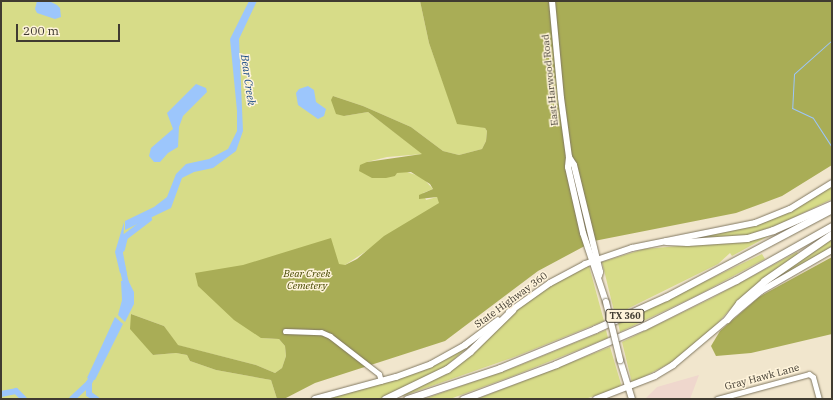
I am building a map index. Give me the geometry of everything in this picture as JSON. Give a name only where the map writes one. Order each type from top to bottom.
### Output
[{"type":"highway","points":[[666,241],[687,242],[747,238],[773,230],[832,204]]},
{"type":"highway","name":"TX 360","points":[[407,399],[494,370],[595,329],[666,297],[832,210]]},
{"type":"highway","name":"TX 360","points":[[463,399],[556,364],[644,326],[736,280],[832,226]]},
{"type":"highway","points":[[727,320],[739,303],[764,281],[832,234]]},
{"type":"highway","points":[[385,399],[447,369],[484,339],[512,310]]},
{"type":"main road","name":"East Harwood Road","points":[[552,1],[561,98],[569,157],[574,164],[594,260],[620,360],[632,399]]},
{"type":"main road","name":"State Highway 360","points":[[315,399],[414,371],[449,355],[550,283],[594,260],[666,241],[755,223],[790,208],[832,183]]},
{"type":"main road","points":[[596,399],[628,388],[672,365],[697,347],[727,320],[776,282],[832,250]]},
{"type":"main road","name":"East Harwood Road","points":[[628,388],[629,399]]},
{"type":"street","points":[[285,331],[321,332],[330,336],[379,374],[381,381]]},
{"type":"street","name":"Gray Hawk Lane","points":[[717,399],[812,375],[819,399]]},
{"type":"shaded area","points":[[699,375],[690,399],[645,399],[657,387]]},
{"type":"green space","name":"Bear Creek Cemetery","points":[[1,1],[420,1],[429,43],[453,110],[472,124],[485,128],[487,131],[486,141],[482,149],[459,155],[443,151],[411,127],[363,106],[333,96],[344,116],[368,112],[423,154],[387,157],[367,162],[395,176],[396,173],[404,171],[422,177],[433,189],[423,193],[426,200],[437,197],[440,203],[345,265],[261,338],[279,339],[285,346],[286,356],[282,368],[275,373],[256,365],[177,345],[164,326],[131,314],[143,342],[153,355],[176,353],[187,355],[190,361],[216,370],[271,380],[277,399],[1,399]]},
{"type":"green space","name":"Bear Creek Cemetery","points":[[420,1],[832,1],[832,165],[782,196],[736,213],[594,241],[538,271],[445,341],[315,383],[284,399],[277,399],[271,380],[216,370],[190,361],[187,355],[176,353],[153,355],[130,329],[131,314],[164,326],[178,345],[256,365],[275,373],[282,368],[286,356],[285,346],[279,339],[261,338],[234,320],[198,286],[195,273],[243,265],[331,238],[339,264],[345,265],[357,259],[384,236],[439,203],[437,197],[419,199],[419,195],[433,189],[430,184],[411,172],[397,173],[395,176],[386,178],[372,178],[359,171],[360,165],[367,162],[422,154],[368,112],[344,116],[336,114],[331,100],[333,96],[363,106],[411,127],[443,151],[459,155],[482,149],[486,141],[487,131],[485,128],[457,124],[429,43]]},
{"type":"green space","points":[[832,186],[832,199],[780,224],[745,236],[696,238],[766,221]]},
{"type":"green space","points":[[774,233],[732,256],[730,253],[718,264],[615,315],[602,262],[644,249],[759,239]]},
{"type":"green space","points":[[832,236],[832,247],[766,285],[765,283]]},
{"type":"green space","points":[[797,252],[798,254],[734,305],[714,327],[672,362],[632,383],[622,342],[712,298]]},
{"type":"green space","points":[[762,254],[765,259],[698,295],[620,332],[618,323]]},
{"type":"green space","points":[[832,257],[832,334],[751,353],[716,356],[711,346],[720,331],[759,297]]},
{"type":"green space","points":[[589,266],[604,321],[517,356],[403,396],[402,394],[437,377],[527,302],[553,284]]},
{"type":"green space","points":[[606,330],[608,338],[513,376],[450,399],[424,399],[518,366]]},
{"type":"green space","points":[[476,340],[443,369],[406,388],[379,399],[326,399],[422,371],[454,355]]},
{"type":"green space","points":[[610,347],[621,384],[619,388],[585,399],[477,399]]},
{"type":"water","points":[[37,1],[49,1],[57,5],[60,8],[61,17],[55,19],[37,13],[35,9]]},
{"type":"water","points":[[249,1],[257,1],[239,39],[243,131],[236,151],[213,168],[194,172],[182,178],[171,208],[125,230],[125,221],[154,207],[167,197],[176,174],[186,164],[209,159],[228,149],[237,131],[237,111],[230,39]]},
{"type":"water","points":[[196,84],[206,88],[207,92],[183,116],[179,127],[178,147],[168,153],[160,162],[154,162],[149,156],[151,148],[173,129],[167,113]]},
{"type":"water","points":[[308,86],[314,90],[316,102],[326,109],[324,116],[318,119],[298,105],[296,93],[299,89]]},
{"type":"water","points":[[124,222],[123,253],[127,274],[120,273],[115,252]]},
{"type":"water","points":[[128,280],[134,292],[134,304],[125,322],[118,315],[122,300],[121,281]]},
{"type":"water","points":[[115,317],[123,324],[95,380],[87,378]]},
{"type":"waterway","points":[[832,40],[794,74],[792,108],[813,118],[832,147]]},
{"type":"waterway","name":"Bear Creek","points":[[122,249],[125,237],[149,219]]},
{"type":"waterway","name":"Bear Creek","points":[[122,266],[127,288]]},
{"type":"waterway","points":[[72,399],[89,383],[94,373]]},
{"type":"waterway","points":[[89,383],[89,394],[96,399]]},
{"type":"waterway","points":[[1,394],[16,391],[24,399]]}]
